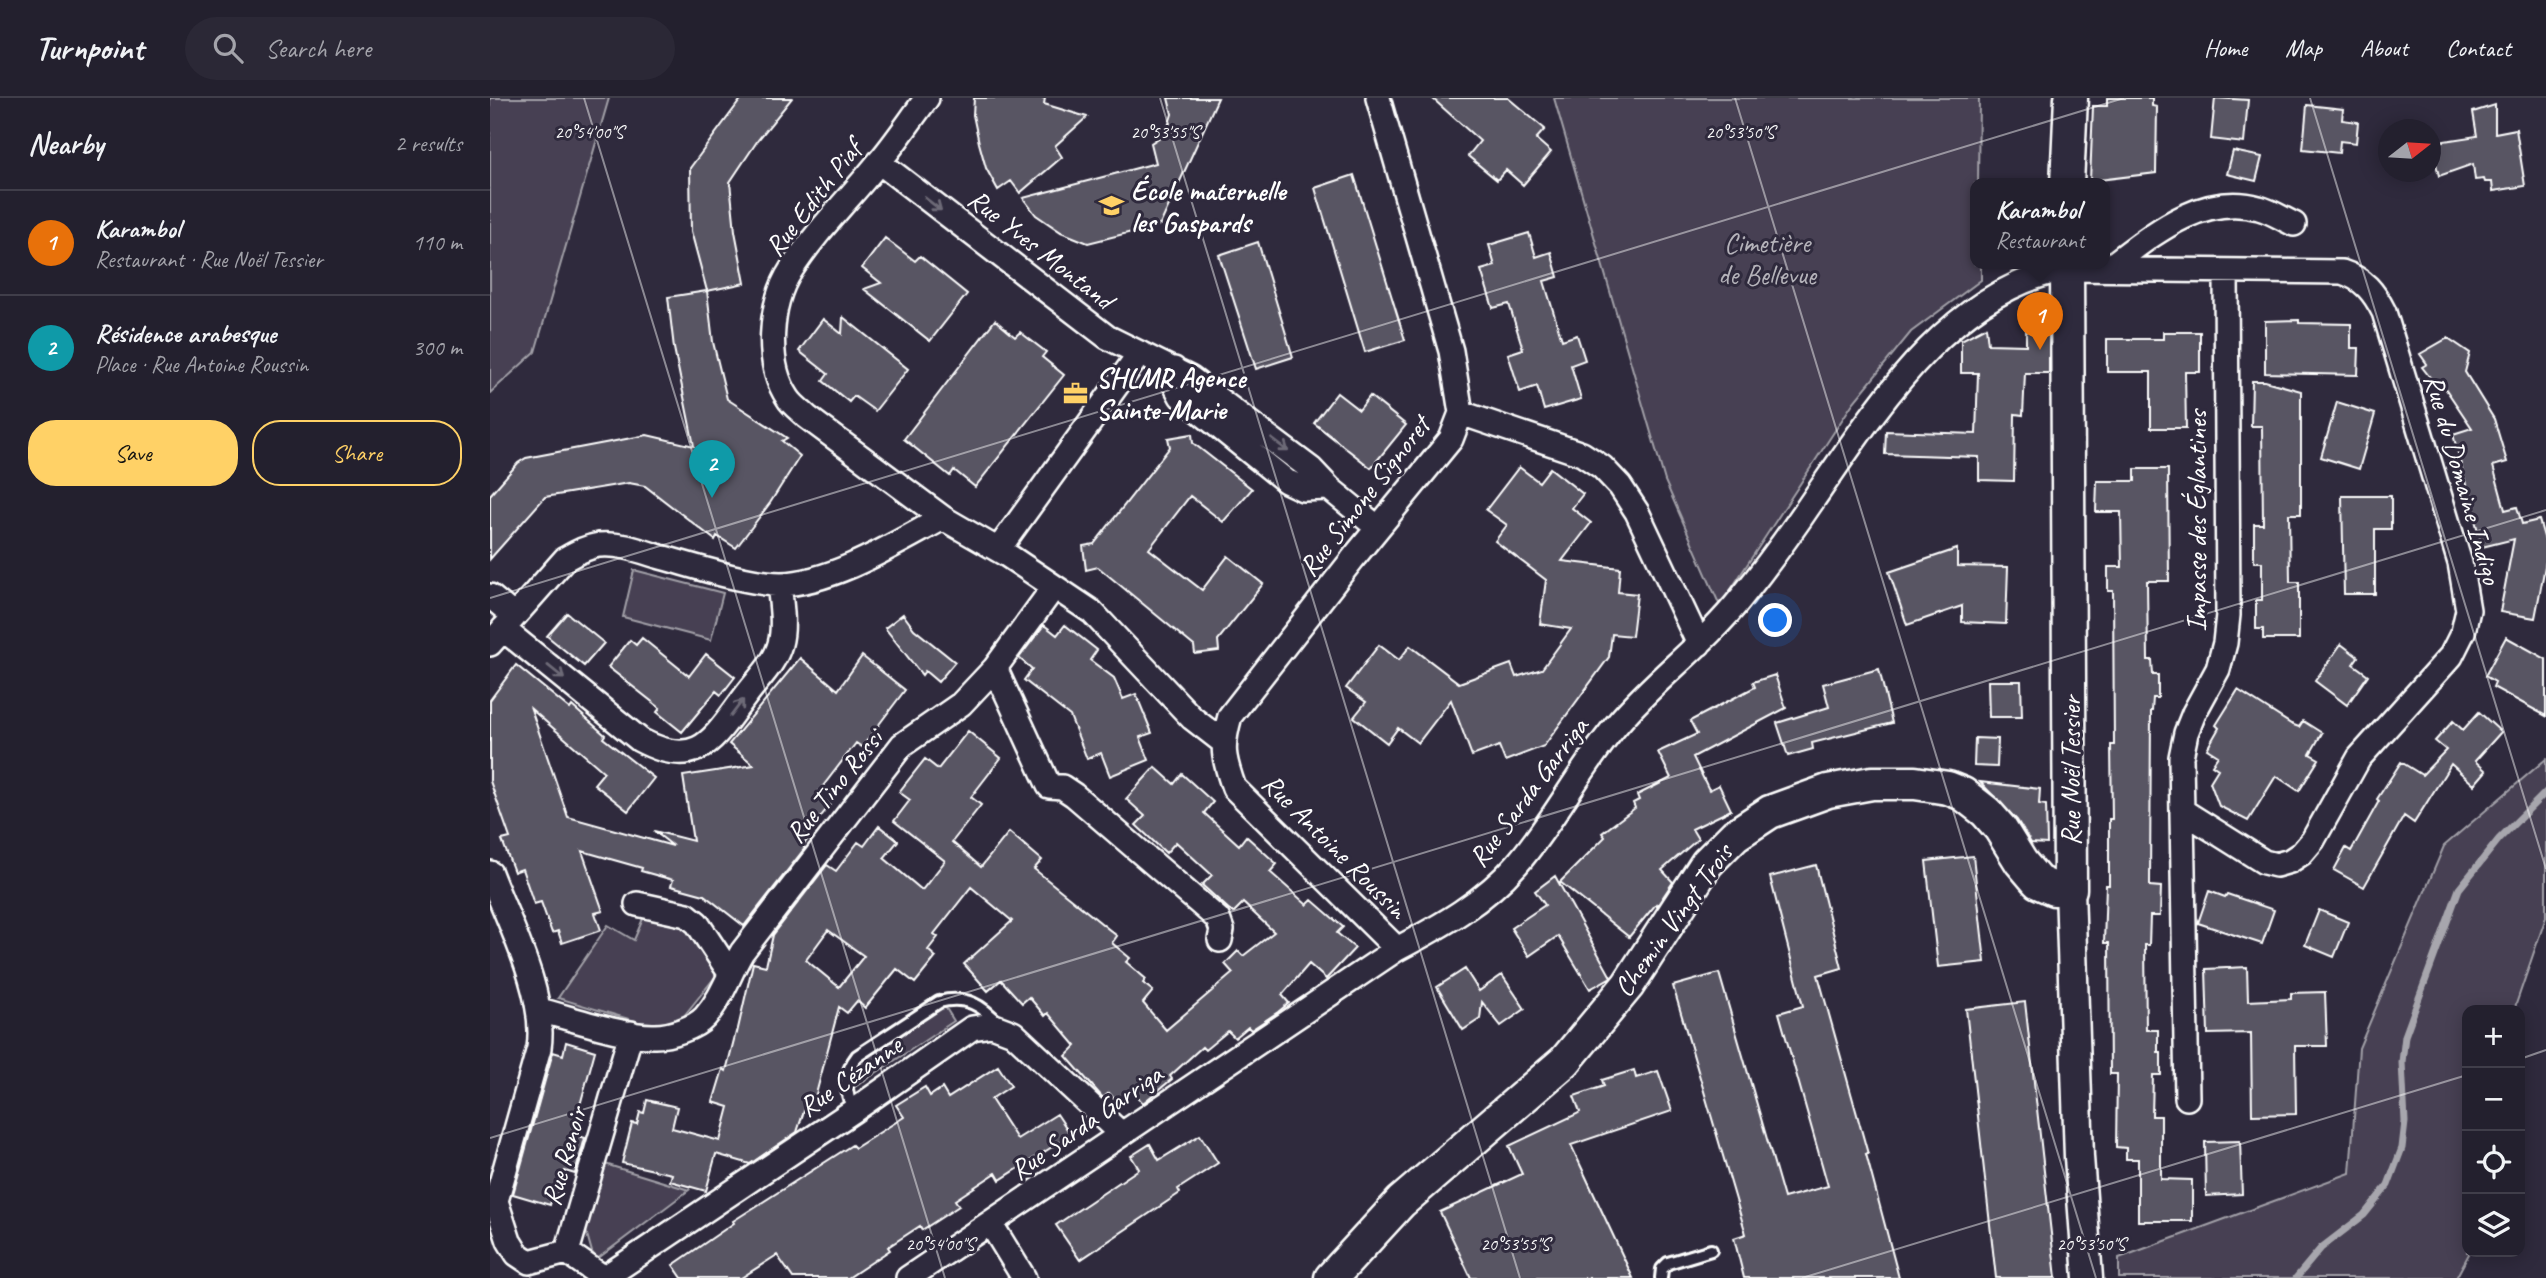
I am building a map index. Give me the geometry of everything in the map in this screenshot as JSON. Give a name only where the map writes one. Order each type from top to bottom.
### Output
[{"type":"main road","points":[[2067,178],[2071,98]]},
{"type":"main road","name":"Rue Noël Tessier","points":[[2067,269],[2070,889]]},
{"type":"main road","name":"Chemin Vingt Trois","points":[[1331,1278],[1401,1202],[1565,1061],[1628,985],[1707,863],[1735,835],[1770,812],[1828,790],[1872,783],[1923,783],[1948,788],[1963,794],[1986,812],[2038,882],[2054,889],[2070,889]]},
{"type":"street","name":"Rue Edith Piaf","points":[[928,98],[789,272],[776,308],[772,340],[776,373],[788,399],[807,417],[943,518]]},
{"type":"street","name":"Rue Simone Signoret","points":[[1223,742],[1230,716],[1378,527],[1451,439],[1461,413],[1451,351],[1378,98]]},
{"type":"street","name":"Rue Yves Montand","points":[[879,162],[1107,337],[1190,378],[1311,468],[1329,488],[1378,527]]},
{"type":"street","points":[[2110,267],[2173,222],[2196,211],[2216,206],[2241,204],[2262,208],[2294,224]]},
{"type":"street","name":"Rue du Domaine Indigo","points":[[2110,268],[2342,272],[2357,277],[2374,293],[2384,312],[2460,562],[2468,610],[2463,632],[2451,656],[2359,758],[2313,840],[2302,853],[2290,861],[2276,864],[2264,862],[2183,811]]},
{"type":"street","name":"Rue Sarda Garriga","points":[[908,1278],[1397,949],[1451,921],[1484,896],[1517,864],[1619,722],[1699,645],[1740,600],[1875,410],[1938,340],[1972,311],[2002,291],[2061,269]]},
{"type":"street","name":"Impasse des Églantines","points":[[2188,1098],[2182,757],[2193,713],[2218,669],[2225,643],[2228,615],[2226,272]]},
{"type":"street","points":[[998,550],[1140,353]]},
{"type":"street","points":[[1461,413],[1582,454],[1602,467],[1620,486],[1637,512],[1699,645]]},
{"type":"street","points":[[502,630],[565,559],[597,545],[614,545],[701,568],[779,584],[831,574],[943,518],[998,550],[1092,612],[1192,718],[1223,742]]},
{"type":"street","points":[[490,596],[502,630],[640,740],[662,752],[690,752],[710,742],[774,659],[781,642],[779,584]]},
{"type":"street","name":"Rue Tino Rossi","points":[[539,1010],[657,1037],[684,1030],[703,1020],[723,993],[742,952],[902,745],[961,704],[995,668],[1054,587]]},
{"type":"street","points":[[995,668],[1049,786],[1062,787],[1074,795],[1218,919],[1222,930],[1220,940]]},
{"type":"street","name":"Rue Antoine Roussin","points":[[1223,742],[1225,762],[1234,788],[1397,949]]},
{"type":"street","points":[[490,873],[533,985],[539,1010],[539,1048],[496,1201],[509,1241],[517,1254],[529,1262],[567,1252]]},
{"type":"street","name":"Rue Noël Tessier","points":[[2070,889],[2079,1157],[2088,1278]]},
{"type":"street","points":[[637,904],[687,915],[697,923],[730,974]]},
{"type":"street","name":"Rue Cézanne","points":[[604,1278],[972,1028],[982,1025],[1002,1028]]},
{"type":"street","points":[[1002,1028],[1013,1033],[1120,1133]]},
{"type":"street","name":"Rue Renoir","points":[[604,1278],[567,1252],[631,1033]]},
{"type":"street","points":[[991,1224],[1024,1278]]},
{"type":"lane","points":[[853,1111],[846,1083],[848,1068],[857,1056],[939,1002],[953,998],[970,1000],[985,1009],[1002,1028]]},
{"type":"lane","points":[[1661,1278],[1662,1269],[1668,1263],[1712,1250]]},
{"type":"green space","points":[[490,98],[609,98],[535,352],[490,393]]},
{"type":"green space","name":"Cimetière de Bellevue","points":[[1554,98],[1979,98],[1978,178],[1970,178],[1970,269],[1981,269],[1981,280],[1911,332],[1853,403],[1720,606],[1665,481]]},
{"type":"green space","points":[[634,570],[723,593],[711,640],[623,617]]},
{"type":"green space","points":[[2546,759],[2546,917],[2516,1005],[2462,1005],[2462,1257],[2467,1257],[2456,1278],[2119,1278],[2119,1258],[2350,1173],[2359,1048],[2444,846]]},
{"type":"green space","points":[[645,914],[684,926],[714,963],[715,977],[679,1022],[659,1028],[558,998],[608,925],[634,940]]},
{"type":"green space","points":[[944,1005],[954,1021],[855,1087],[855,1072],[859,1060]]},
{"type":"green space","points":[[605,1164],[689,1190],[597,1259],[586,1231]]},
{"type":"building","points":[[742,98],[792,98],[758,140],[730,182],[735,231],[745,283],[707,291],[691,231],[690,168]]},
{"type":"building","points":[[974,98],[1045,98],[1044,104],[1087,117],[1055,146],[1062,157],[1020,193],[1011,181],[998,190],[986,168],[979,143],[973,115]]},
{"type":"building","points":[[1168,98],[1218,98],[1160,225],[1088,243],[1061,232],[1036,215],[1023,198],[1156,163],[1151,143],[1166,133],[1172,114]]},
{"type":"building","points":[[1432,98],[1508,98],[1545,129],[1536,139],[1551,152],[1523,185],[1506,170],[1497,180],[1468,156],[1480,141]]},
{"type":"building","points":[[2107,98],[2152,98],[2152,106],[2157,107],[2156,173],[2090,178],[2093,106],[2107,106]]},
{"type":"building","points":[[2215,98],[2248,100],[2244,143],[2211,139]]},
{"type":"building","points":[[2307,105],[2343,109],[2342,120],[2358,122],[2356,143],[2340,141],[2339,153],[2303,149]]},
{"type":"building","points":[[2495,105],[2495,133],[2516,129],[2525,186],[2493,191],[2492,182],[2475,180],[2473,164],[2441,175],[2441,141],[2477,136],[2473,112]]},
{"type":"building","points":[[2233,151],[2262,157],[2256,181],[2227,174]]},
{"type":"building","points":[[1354,175],[1405,340],[1365,352],[1315,188]]},
{"type":"building","points":[[1529,233],[1536,257],[1551,252],[1558,277],[1544,281],[1562,340],[1577,335],[1585,360],[1571,365],[1581,399],[1544,410],[1537,386],[1520,392],[1508,354],[1523,349],[1509,304],[1493,308],[1481,270],[1495,266],[1489,245]]},
{"type":"building","points":[[885,238],[915,261],[920,256],[967,294],[930,341],[864,289],[881,283],[862,268]]},
{"type":"building","points":[[1258,242],[1293,357],[1256,369],[1219,255]]},
{"type":"building","points":[[707,291],[713,342],[727,399],[787,438],[782,441],[800,456],[770,503],[736,548],[717,536],[715,540],[645,486],[629,483],[545,497],[490,559],[490,495],[518,463],[526,458],[647,435],[694,446],[674,348],[668,297]]},
{"type":"building","points":[[843,317],[908,369],[875,411],[854,396],[849,402],[823,381],[828,374],[799,351],[823,319],[842,334]]},
{"type":"building","points":[[995,320],[1015,337],[1020,332],[1046,352],[1042,357],[1064,375],[975,487],[954,470],[950,476],[904,439]]},
{"type":"building","points":[[2299,320],[2299,323],[2351,324],[2351,348],[2359,348],[2358,375],[2265,373],[2265,321]]},
{"type":"building","points":[[1986,327],[1988,344],[2026,345],[2026,328],[2049,328],[2049,373],[2025,373],[2023,415],[2015,414],[2014,481],[1979,480],[1979,457],[1885,454],[1886,431],[1976,434],[1978,373],[1961,373],[1961,340]]},
{"type":"building","points":[[2163,332],[2200,332],[2200,372],[2185,372],[2186,428],[2151,428],[2151,372],[2107,372],[2107,339],[2163,339]]},
{"type":"building","points":[[2448,338],[2470,353],[2465,372],[2494,419],[2507,462],[2493,466],[2505,510],[2517,507],[2522,524],[2539,520],[2546,544],[2546,561],[2535,618],[2500,612],[2514,539],[2482,547],[2453,434],[2472,428],[2441,382],[2436,385],[2422,367],[2427,364],[2420,354]]},
{"type":"building","points":[[2252,381],[2265,381],[2301,391],[2301,514],[2289,514],[2290,582],[2299,582],[2299,639],[2263,639],[2263,629],[2256,629],[2256,600],[2262,600],[2262,562],[2254,562],[2254,524],[2263,524],[2262,426],[2251,426]]},
{"type":"building","points":[[1337,393],[1359,410],[1370,396],[1406,425],[1371,468],[1314,423]]},
{"type":"building","points":[[2337,402],[2375,414],[2359,469],[2321,457]]},
{"type":"building","points":[[1192,434],[1193,443],[1252,489],[1223,522],[1190,496],[1149,549],[1202,590],[1228,556],[1263,584],[1218,640],[1219,651],[1195,654],[1194,646],[1098,567],[1086,570],[1083,546],[1094,544],[1170,447],[1168,438]]},
{"type":"building","points":[[1519,467],[1539,482],[1550,468],[1583,494],[1572,508],[1591,523],[1562,561],[1620,568],[1618,592],[1637,594],[1632,636],[1612,634],[1609,657],[1544,746],[1505,761],[1499,746],[1472,756],[1451,700],[1418,743],[1398,728],[1387,743],[1354,717],[1366,702],[1346,688],[1379,645],[1399,660],[1410,646],[1459,683],[1511,664],[1516,677],[1542,669],[1571,629],[1540,624],[1546,580],[1495,541],[1507,525],[1486,510]]},
{"type":"building","points":[[2135,469],[2168,469],[2169,581],[2147,581],[2148,660],[2152,660],[2153,675],[2158,675],[2158,698],[2153,698],[2151,711],[2150,886],[2161,887],[2160,916],[2150,916],[2149,945],[2145,945],[2146,1030],[2158,1030],[2158,1052],[2161,1052],[2161,1075],[2153,1075],[2152,1116],[2161,1116],[2161,1179],[2192,1180],[2192,1221],[2138,1221],[2138,1159],[2126,1159],[2126,1148],[2116,1147],[2117,1074],[2110,1074],[2109,943],[2104,943],[2106,885],[2109,885],[2109,819],[2112,819],[2111,745],[2114,745],[2113,591],[2108,591],[2108,567],[2122,567],[2121,512],[2096,512],[2097,481],[2135,481]]},
{"type":"building","points":[[2342,496],[2391,496],[2391,529],[2375,529],[2375,594],[2344,594]]},
{"type":"building","points":[[1957,549],[1957,566],[2008,567],[2006,624],[1962,622],[1962,606],[1907,625],[1889,572]]},
{"type":"building","points":[[567,613],[604,643],[584,666],[547,636]]},
{"type":"building","points":[[903,614],[914,629],[955,662],[938,682],[925,671],[922,675],[885,628]]},
{"type":"building","points":[[1044,625],[1057,635],[1065,625],[1097,650],[1090,660],[1114,678],[1123,699],[1136,694],[1152,733],[1140,737],[1149,760],[1110,776],[1101,753],[1087,759],[1070,716],[1024,680],[1032,669],[1019,658]]},
{"type":"building","points":[[2506,637],[2546,659],[2546,716],[2493,687],[2495,682],[2485,676]]},
{"type":"building","points":[[642,638],[689,676],[706,654],[735,677],[721,695],[716,691],[682,732],[657,712],[660,708],[608,667],[630,640],[636,645]]},
{"type":"building","points":[[2341,644],[2358,657],[2353,664],[2368,675],[2347,705],[2315,681]]},
{"type":"building","points":[[862,656],[905,690],[862,747],[856,743],[817,794],[830,805],[806,835],[809,838],[802,846],[805,848],[744,926],[704,895],[671,886],[673,880],[582,851],[603,911],[595,913],[601,930],[562,943],[558,931],[552,933],[541,902],[534,904],[522,869],[514,872],[502,840],[510,838],[490,781],[490,700],[516,665],[570,709],[572,706],[605,735],[603,738],[654,778],[628,811],[594,784],[604,772],[531,709],[568,817],[673,846],[654,831],[693,841],[683,776],[754,765],[729,744],[800,658],[838,690]]},
{"type":"building","points":[[1879,669],[1892,723],[1812,743],[1813,749],[1788,756],[1777,723],[1829,707],[1823,684]]},
{"type":"building","points":[[1775,675],[1786,708],[1693,757],[1709,790],[1719,785],[1731,810],[1692,829],[1698,839],[1662,870],[1673,882],[1657,906],[1656,904],[1629,937],[1560,882],[1605,837],[1602,833],[1635,808],[1633,803],[1639,800],[1637,795],[1671,778],[1658,752],[1697,734],[1690,721],[1755,687],[1753,682]]},
{"type":"building","points":[[1988,681],[2021,681],[2022,717],[1989,717]]},
{"type":"building","points":[[2238,690],[2291,724],[2299,727],[2303,721],[2322,733],[2310,754],[2319,759],[2299,791],[2276,776],[2248,821],[2219,806],[2210,782],[2218,769],[2212,765],[2218,756],[2207,749],[2219,728],[2216,725]]},
{"type":"building","points":[[2479,712],[2501,732],[2475,761],[2486,771],[2474,785],[2451,764],[2414,823],[2404,816],[2364,887],[2334,870],[2346,848],[2351,851],[2379,801],[2377,799],[2401,762],[2422,775],[2446,750],[2435,741],[2453,721],[2463,730]]},
{"type":"building","points":[[968,731],[1001,758],[971,797],[981,805],[952,842],[981,867],[1009,832],[1042,860],[1034,869],[1117,936],[1112,943],[1130,958],[1126,962],[1146,979],[1143,983],[1153,991],[1143,1003],[1166,1030],[1233,973],[1225,964],[1238,951],[1243,956],[1274,932],[1243,903],[1233,913],[1202,885],[1212,875],[1176,842],[1166,853],[1136,825],[1145,816],[1126,799],[1155,767],[1174,784],[1182,774],[1213,802],[1204,813],[1239,845],[1246,836],[1277,864],[1270,872],[1307,905],[1312,900],[1343,927],[1337,933],[1355,948],[1326,979],[1309,964],[1282,995],[1289,1003],[1251,1030],[1248,1027],[1235,1038],[1228,1031],[1205,1050],[1202,1047],[1170,1076],[1172,1079],[1143,1103],[1132,1091],[1118,1103],[1109,1093],[1103,1098],[1066,1056],[1076,1046],[1048,1013],[1045,1016],[1029,997],[1022,1003],[1001,980],[988,991],[964,964],[1012,921],[971,887],[934,934],[938,937],[928,950],[936,957],[915,983],[897,969],[865,1008],[857,1001],[847,1013],[839,1007],[815,1098],[812,1097],[808,1113],[804,1111],[797,1132],[750,1164],[716,1154],[706,1191],[670,1181],[672,1174],[622,1163],[632,1123],[637,1124],[640,1112],[644,1113],[647,1100],[677,1107],[672,1128],[720,1141],[729,1107],[713,1102],[737,1033],[753,963],[766,966],[773,935],[827,865],[836,871],[858,842],[864,846],[879,826],[898,841],[884,858],[922,890],[945,861],[894,821],[910,800],[899,792],[925,759],[938,769]],"holes":[[[828,930],[864,956],[839,987],[806,960]]]},
{"type":"building","points":[[1975,738],[1998,739],[1997,767],[1974,766]]},
{"type":"building","points":[[1980,782],[2040,789],[2039,804],[2046,805],[2047,844],[2031,843],[2017,820]]},
{"type":"building","points":[[1973,856],[1985,962],[1938,967],[1926,861]]},
{"type":"building","points":[[1816,865],[1842,968],[1818,975],[1899,1278],[1744,1278],[1734,1238],[1746,1234],[1673,986],[1719,973],[1784,1198],[1828,1186],[1779,1013],[1803,1006],[1770,877]]},
{"type":"building","points":[[1555,876],[1611,977],[1590,989],[1558,936],[1529,956],[1511,928],[1545,905],[1535,891]]},
{"type":"building","points":[[2209,891],[2225,897],[2227,894],[2274,910],[2262,944],[2198,923]]},
{"type":"building","points":[[2319,910],[2348,922],[2334,957],[2305,945]]},
{"type":"building","points":[[2247,967],[2248,1001],[2291,999],[2291,993],[2325,992],[2327,1046],[2295,1046],[2296,1114],[2252,1115],[2251,1033],[2208,1034],[2206,969]]},
{"type":"building","points":[[1465,969],[1479,991],[1502,975],[1525,1009],[1501,1026],[1482,1002],[1480,1019],[1463,1030],[1437,987]]},
{"type":"building","points":[[2025,1002],[2056,1278],[1996,1278],[1966,1009]]},
{"type":"building","points":[[566,1042],[595,1051],[572,1134],[585,1138],[575,1174],[565,1171],[558,1196],[553,1194],[550,1205],[513,1194],[553,1052],[563,1055]]},
{"type":"building","points":[[998,1066],[1011,1086],[991,1099],[1017,1139],[1057,1114],[1071,1135],[1000,1180],[996,1173],[955,1200],[959,1206],[922,1230],[920,1226],[848,1278],[793,1278],[777,1255],[741,1278],[682,1278],[673,1265],[734,1223],[733,1221],[852,1145],[855,1148],[904,1117],[896,1105],[925,1087],[930,1096],[942,1088],[948,1098]]},
{"type":"building","points":[[1634,1070],[1636,1078],[1658,1071],[1672,1111],[1571,1145],[1633,1278],[1471,1278],[1440,1212],[1522,1174],[1509,1146],[1580,1112],[1574,1096],[1604,1086],[1602,1080]]},
{"type":"building","points":[[1200,1135],[1218,1163],[1178,1189],[1180,1193],[1080,1260],[1056,1225],[1139,1169],[1131,1156],[1150,1144],[1159,1160]]},
{"type":"building","points":[[2240,1141],[2242,1194],[2206,1196],[2205,1142]]},
{"type":"waterway","points":[[2296,1278],[2321,1248],[2364,1215],[2388,1185],[2402,1148],[2405,1122],[2402,1062],[2405,1036],[2459,889],[2499,839],[2546,792]]},
{"type":"place","name":"École maternelle les Gaspards","points":[[1111,206]]},
{"type":"place","name":"Karambol","points":[[2040,350]]},
{"type":"place","name":"SHLMR Agence Sainte-Marie","points":[[1076,393]]},
{"type":"place","name":"Résidence arabesque","points":[[712,498]]}]
